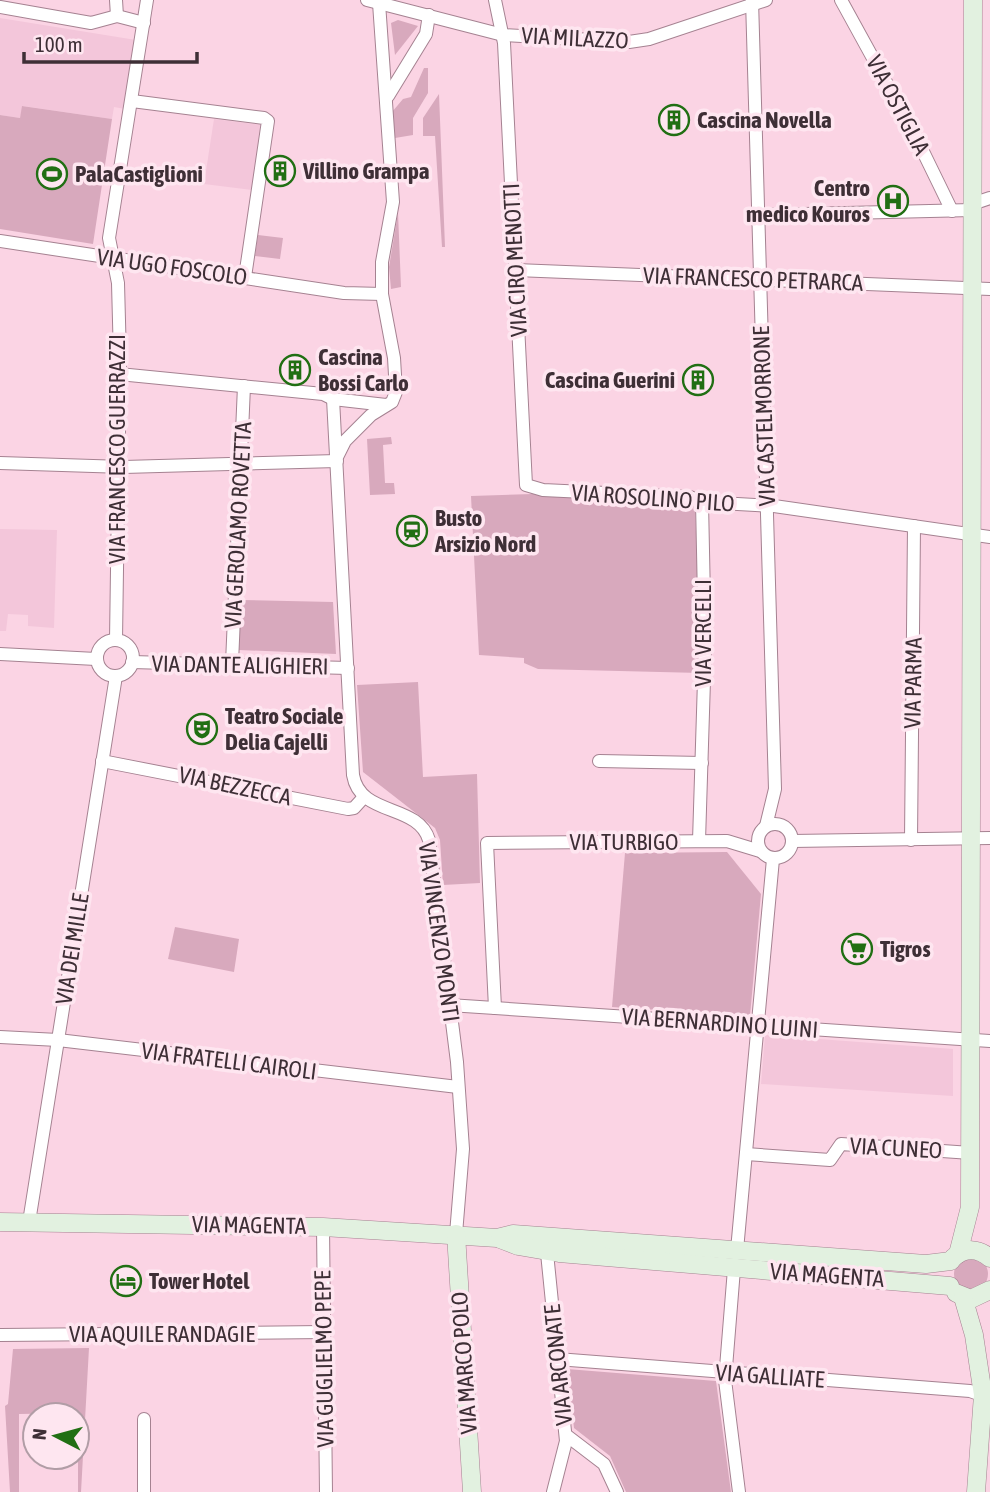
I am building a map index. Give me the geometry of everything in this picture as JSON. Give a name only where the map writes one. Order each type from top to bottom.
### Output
[{"type":"street","points":[[116,0],[117,16]]},
{"type":"street","name":"VIA FRANCESCO GUERRAZZI","points":[[116,640],[120,374],[118,283],[108,238],[147,0]]},
{"type":"street","name":"VIA CIRO MENOTTI","points":[[495,0],[503,35],[526,485]]},
{"type":"street","name":"VIA MILAZZO","points":[[373,1],[407,5],[429,15],[503,35],[636,42],[752,2],[766,0]]},
{"type":"street","name":"VIA OSTIGLIA","points":[[841,0],[914,133],[952,211]]},
{"type":"street","points":[[973,0],[972,207],[981,288],[981,536],[971,839],[971,1207],[986,1255]]},
{"type":"street","points":[[337,461],[345,441],[371,415],[387,405],[396,392],[394,358],[382,294],[382,262],[393,202],[383,53],[373,1]]},
{"type":"street","name":"VIA CASTELMORRONE","points":[[752,2],[775,789],[766,826]]},
{"type":"street","points":[[0,7],[91,23],[117,16],[144,23]]},
{"type":"street","points":[[386,100],[404,66],[426,34],[429,15]]},
{"type":"street","points":[[383,53],[390,64],[404,66]]},
{"type":"street","points":[[132,101],[267,119],[269,124],[245,277]]},
{"type":"street","points":[[759,215],[952,211],[972,207],[990,198]]},
{"type":"street","name":"VIA UGO FOSCOLO","points":[[0,241],[345,293],[382,294]]},
{"type":"street","name":"VIA FRANCESCO PETRARCA","points":[[516,270],[981,288]]},
{"type":"street","points":[[120,374],[244,386],[387,405]]},
{"type":"street","name":"VIA GEROLAMO ROVETTA","points":[[232,663],[244,386]]},
{"type":"street","points":[[328,397],[337,461],[353,775],[356,786],[364,797]]},
{"type":"street","points":[[0,463],[118,467],[240,466],[337,461]]},
{"type":"street","name":"VIA ROSOLINO PILO","points":[[526,485],[543,490],[766,505],[981,536]]},
{"type":"street","name":"VIA VERCELLI","points":[[699,841],[705,648],[702,502]]},
{"type":"street","name":"VIA PARMA","points":[[911,840],[914,526]]},
{"type":"street","points":[[116,640],[128,646],[132,662],[127,672],[116,676],[102,671],[96,659],[101,647],[116,640]]},
{"type":"street","points":[[0,654],[96,659]]},
{"type":"street","name":"VIA DANTE ALIGHIERI","points":[[132,662],[348,667]]},
{"type":"street","name":"VIA DEI MILLE","points":[[29,1222],[116,676]]},
{"type":"street","name":"VIA BEZZECCA","points":[[102,761],[348,809],[354,808],[364,797]]},
{"type":"street","points":[[599,761],[702,763]]},
{"type":"street","name":"VIA VINCENZO MONTI","points":[[364,797],[412,820],[428,835],[463,1149],[456,1234]]},
{"type":"street","points":[[766,826],[783,826],[792,841],[789,852],[773,859],[760,851],[757,840],[766,826]]},
{"type":"street","points":[[792,841],[990,838]]},
{"type":"street","name":"VIA TURBIGO","points":[[495,1008],[487,843],[727,841],[760,851]]},
{"type":"street","points":[[737,1250],[773,859]]},
{"type":"street","name":"VIA BERNARDINO LUINI","points":[[449,1005],[990,1041]]},
{"type":"street","name":"VIA FRATELLI CAIROLI","points":[[0,1037],[58,1040],[458,1087]]},
{"type":"street","name":"VIA CUNEO","points":[[746,1154],[830,1160],[841,1144],[971,1153]]},
{"type":"street","points":[[971,1207],[947,1275],[974,1335],[987,1397]]},
{"type":"street","name":"VIA MAGENTA","points":[[0,1222],[323,1227],[497,1238],[508,1234],[547,1244],[734,1269],[956,1291],[980,1297],[990,1291]]},
{"type":"street","name":"VIA GUGLIELMO PEPE","points":[[323,1227],[326,1492]]},
{"type":"street","name":"VIA MARCO POLO","points":[[456,1234],[472,1492]]},
{"type":"street","name":"VIA MAGENTA","points":[[547,1244],[737,1250],[926,1264],[954,1258],[969,1250],[986,1255]]},
{"type":"street","name":"VIA ARCONATE","points":[[547,1244],[566,1435],[565,1451],[553,1492]]},
{"type":"street","points":[[734,1269],[726,1372],[739,1492]]},
{"type":"street","name":"VIA AQUILE RANDAGIE","points":[[0,1335],[324,1332]]},
{"type":"street","name":"VIA GALLIATE","points":[[557,1359],[967,1391],[987,1397]]},
{"type":"street","points":[[976,1492],[990,1373]]},
{"type":"street","points":[[144,1419],[144,1492]]},
{"type":"street","points":[[566,1435],[604,1464],[617,1492]]},
{"type":"shaded area","points":[[0,18],[136,40],[125,109],[114,107],[112,119],[23,106],[20,118],[0,115]]},
{"type":"shaded area","points":[[398,20],[418,26],[395,55],[391,23]]},
{"type":"shaded area","points":[[424,68],[428,68],[428,93],[413,118],[413,135],[395,138],[401,287],[391,289],[389,267],[398,213],[392,112],[403,99],[411,97]]},
{"type":"shaded area","points":[[439,94],[445,247],[442,247],[435,136],[423,136],[423,118]]},
{"type":"shaded area","name":"PalaCastiglioni","points":[[22,106],[112,119],[93,244],[0,229],[0,115],[20,118]]},
{"type":"shaded area","points":[[214,119],[262,125],[252,190],[204,184]]},
{"type":"shaded area","points":[[258,235],[283,238],[280,259],[255,256]]},
{"type":"shaded area","points":[[391,437],[392,444],[383,445],[385,483],[394,483],[395,494],[370,495],[367,439]]},
{"type":"shaded area","points":[[533,494],[688,501],[695,505],[701,673],[538,669],[524,663],[524,658],[479,655],[471,496]]},
{"type":"shaded area","points":[[0,529],[57,530],[54,628],[28,626],[28,615],[8,614],[6,631],[0,631]]},
{"type":"shaded area","points":[[240,600],[333,602],[336,654],[239,650]]},
{"type":"shaded area","points":[[418,682],[423,777],[477,774],[480,883],[443,885],[440,840],[435,828],[363,772],[357,685]]},
{"type":"shaded area","points":[[727,852],[761,894],[750,1016],[612,1007],[625,853]]},
{"type":"shaded area","points":[[175,927],[239,939],[234,972],[168,959]]},
{"type":"shaded area","points":[[765,1035],[953,1049],[953,1096],[761,1084]]},
{"type":"shaded area","points":[[971,1257],[983,1262],[988,1274],[983,1286],[971,1291],[959,1286],[954,1274],[959,1262]]},
{"type":"shaded area","points":[[89,1348],[86,1401],[21,1401],[19,1492],[10,1492],[5,1406],[8,1404],[13,1349]]},
{"type":"shaded area","points":[[567,1369],[716,1381],[731,1492],[626,1492],[610,1456],[574,1428]]},
{"type":"shaded area","points":[[78,1471],[82,1471],[81,1492],[78,1492]]},
{"type":"place","name":"Cascina Novella","points":[[674,120]]},
{"type":"place","name":"Villino Grampa","points":[[280,171]]},
{"type":"place","name":"PalaCastiglioni","points":[[52,174]]},
{"type":"place","name":"Centro medico Kouros","points":[[893,201]]},
{"type":"place","name":"Cascina Bossi Carlo","points":[[295,370]]},
{"type":"place","name":"Cascina Guerini","points":[[698,380]]},
{"type":"place","name":"Busto Arsizio Nord","points":[[412,531]]},
{"type":"place","name":"Teatro Sociale Delia Cajelli","points":[[202,729]]},
{"type":"place","name":"Tigros","points":[[857,949]]},
{"type":"place","name":"Tower Hotel","points":[[126,1281]]}]
